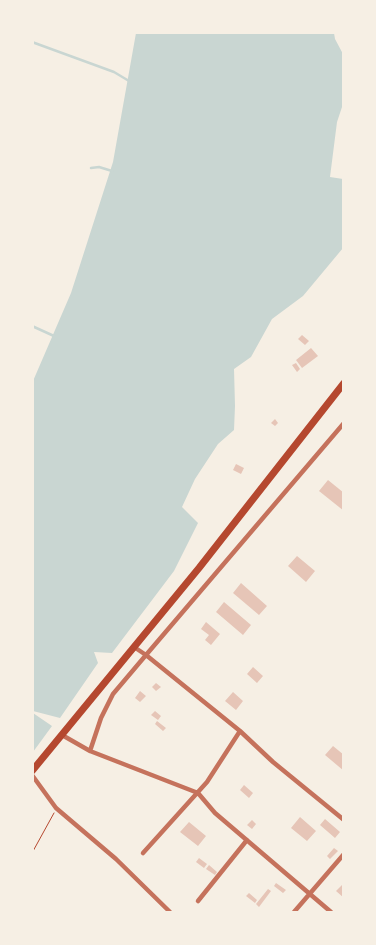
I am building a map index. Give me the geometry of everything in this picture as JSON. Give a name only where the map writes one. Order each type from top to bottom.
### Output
[{"type":"highway","points":[[32,773],[199,568],[344,383]]},
{"type":"street","points":[[90,751],[101,718],[113,694],[344,424]]},
{"type":"street","points":[[134,647],[240,731],[273,762],[344,820]]},
{"type":"street","points":[[143,853],[198,793],[240,731]]},
{"type":"street","points":[[62,735],[90,751],[198,793],[215,813],[330,912]]},
{"type":"street","points":[[32,773],[56,808],[116,859],[170,912]]},
{"type":"street","points":[[198,901],[247,840]]},
{"type":"street","points":[[294,912],[344,854]]},
{"type":"path","points":[[32,853],[56,808]]},
{"type":"shaded area","points":[[136,33],[334,33],[343,54],[344,101],[337,122],[330,177],[343,179],[343,248],[303,296],[272,319],[251,357],[234,369],[234,430],[218,444],[195,479],[182,507],[198,523],[174,571],[112,653],[94,652],[98,663],[60,718],[33,711],[33,381],[71,293],[113,162]]},
{"type":"shaded area","points":[[33,713],[52,726],[33,752]]},
{"type":"building","points":[[302,335],[309,341],[305,345],[298,339]]},
{"type":"building","points":[[311,348],[318,356],[302,368],[296,360]]},
{"type":"building","points":[[296,363],[300,369],[297,372],[292,365]]},
{"type":"building","points":[[275,419],[278,423],[275,426],[271,423]]},
{"type":"building","points":[[236,464],[244,468],[241,474],[233,470]]},
{"type":"building","points":[[328,480],[344,493],[344,511],[319,491]]},
{"type":"building","points":[[297,556],[315,571],[306,582],[288,566]]},
{"type":"building","points":[[241,583],[267,606],[259,615],[233,593]]},
{"type":"building","points":[[224,602],[251,625],[243,635],[216,612]]},
{"type":"building","points":[[206,622],[220,634],[211,645],[205,640],[209,635],[201,629]]},
{"type":"building","points":[[253,667],[263,676],[257,683],[247,674]]},
{"type":"building","points":[[156,683],[161,687],[156,691],[152,687]]},
{"type":"building","points":[[140,691],[146,696],[140,702],[135,698]]},
{"type":"building","points":[[233,692],[243,701],[236,710],[225,701]]},
{"type":"building","points":[[155,711],[161,716],[158,720],[151,715]]},
{"type":"building","points":[[157,721],[166,728],[163,731],[155,724]]},
{"type":"building","points":[[333,746],[344,755],[344,771],[325,755]]},
{"type":"building","points":[[244,785],[253,793],[249,798],[240,790]]},
{"type":"building","points":[[300,817],[316,831],[307,841],[291,828]]},
{"type":"building","points":[[325,819],[340,832],[335,838],[320,825]]},
{"type":"building","points":[[252,820],[256,824],[252,829],[247,825]]},
{"type":"building","points":[[189,822],[206,836],[198,846],[180,832]]},
{"type":"building","points":[[334,848],[338,851],[330,859],[327,856]]},
{"type":"building","points":[[199,858],[207,864],[204,868],[196,862]]},
{"type":"building","points":[[209,865],[217,872],[215,875],[206,869]]},
{"type":"building","points":[[276,883],[286,890],[283,893],[274,886]]},
{"type":"building","points":[[344,883],[344,898],[336,891]]},
{"type":"building","points":[[268,889],[271,891],[259,907],[256,904]]},
{"type":"building","points":[[249,893],[257,900],[255,903],[246,896]]},
{"type":"waterway","points":[[32,42],[114,72],[129,81]]},
{"type":"waterway","points":[[91,168],[99,167],[112,171]]},
{"type":"waterway","points":[[32,326],[54,336]]}]
